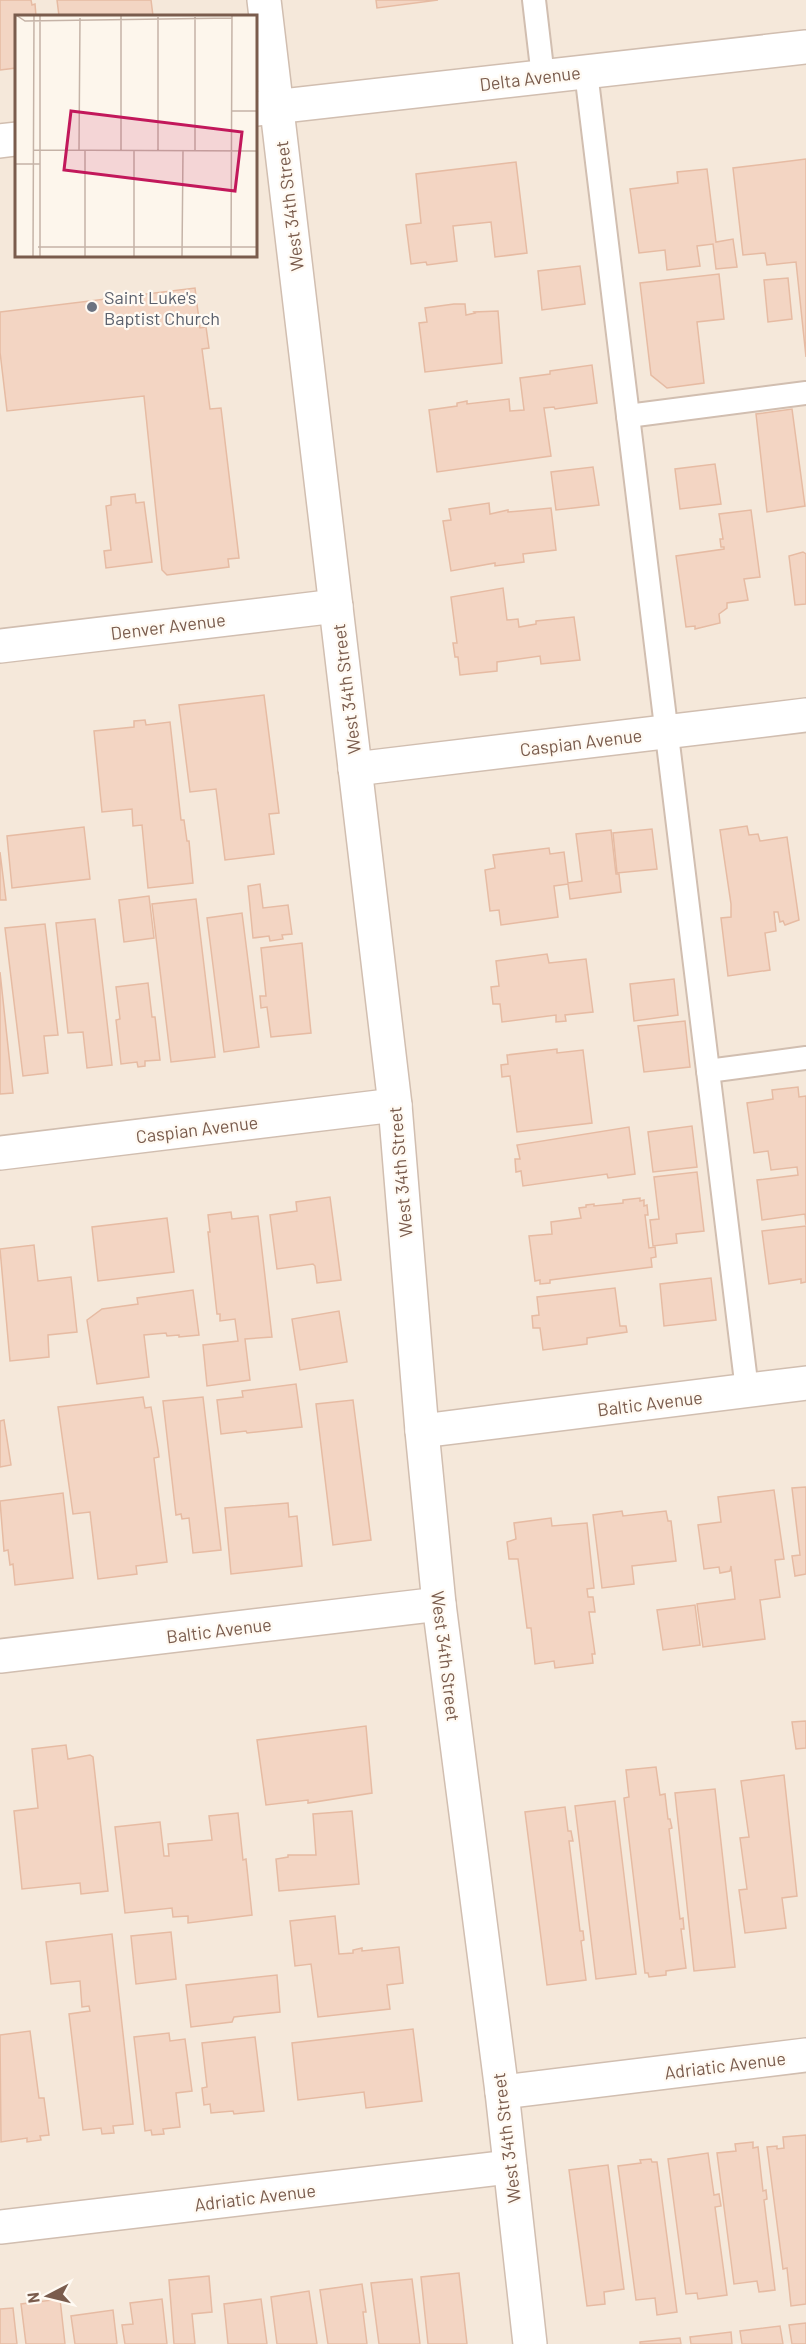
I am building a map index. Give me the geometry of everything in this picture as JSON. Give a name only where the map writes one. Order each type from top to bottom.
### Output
[{"type":"street","name":"West 34th Street","points":[[264,0],[266,108],[336,606],[395,1105],[439,1604],[502,2092],[530,2344]]},
{"type":"street","name":"Delta Avenue","points":[[266,108],[806,47]]},
{"type":"street","points":[[0,141],[15,139]]},
{"type":"street","name":"Denver Avenue","points":[[0,646],[336,606]]},
{"type":"street","name":"Caspian Avenue","points":[[355,769],[806,715]]},
{"type":"street","name":"Caspian Avenue","points":[[0,1153],[395,1105]]},
{"type":"street","name":"Baltic Avenue","points":[[422,1431],[806,1383]]},
{"type":"street","name":"Baltic Avenue","points":[[0,1656],[439,1604]]},
{"type":"street","name":"Adriatic Avenue","points":[[502,2092],[806,2055]]},
{"type":"street","name":"Adriatic Avenue","points":[[0,2227],[510,2167]]},
{"type":"lane","points":[[534,0],[543,77]]},
{"type":"lane","points":[[586,72],[747,1390]]},
{"type":"lane","points":[[628,416],[806,393]]},
{"type":"lane","points":[[708,1071],[806,1058]]},
{"type":"shaded area","points":[[0,0],[806,0],[806,2344],[0,2344]]},
{"type":"building","points":[[0,0],[31,0],[32,5],[35,4],[36,15],[15,15],[15,68],[0,70]]},
{"type":"building","points":[[57,0],[151,0],[153,15],[59,15]]},
{"type":"building","points":[[376,0],[438,0],[377,8]]},
{"type":"building","points":[[806,159],[806,357],[796,262],[767,265],[765,253],[743,255],[733,168]]},
{"type":"building","points":[[516,162],[527,253],[495,257],[491,222],[453,226],[457,261],[427,265],[426,262],[411,264],[406,225],[421,223],[416,174]]},
{"type":"building","points":[[707,169],[716,242],[733,239],[737,267],[716,269],[713,244],[697,246],[700,266],[667,270],[665,250],[639,253],[630,189],[678,183],[677,172]]},
{"type":"building","points":[[580,266],[585,304],[542,310],[538,271]]},
{"type":"building","points":[[719,274],[724,319],[697,322],[704,383],[667,388],[651,375],[640,283]]},
{"type":"building","points":[[788,278],[792,319],[768,322],[764,280]]},
{"type":"building","points":[[195,288],[200,328],[206,327],[209,348],[202,349],[210,409],[221,408],[239,558],[228,559],[229,567],[167,575],[162,570],[144,396],[7,411],[0,352],[0,312]]},
{"type":"building","points":[[465,304],[466,315],[474,312],[498,311],[502,363],[425,372],[419,323],[427,322],[425,308]]},
{"type":"building","points":[[592,365],[597,403],[555,409],[554,407],[544,408],[551,456],[437,472],[429,410],[457,406],[457,403],[467,401],[467,404],[509,399],[510,411],[524,410],[520,378]]},
{"type":"building","points":[[792,409],[805,506],[767,512],[756,414]]},
{"type":"building","points":[[715,464],[721,504],[680,509],[675,469]]},
{"type":"building","points":[[593,467],[599,505],[556,510],[551,472]]},
{"type":"building","points":[[135,494],[136,503],[144,502],[152,562],[106,568],[104,551],[111,550],[106,506],[111,505],[111,497]]},
{"type":"building","points":[[489,503],[490,514],[508,510],[508,512],[551,508],[556,550],[523,554],[524,562],[495,566],[495,563],[451,571],[443,521],[451,520],[449,509]]},
{"type":"building","points":[[751,510],[760,577],[744,579],[748,600],[727,603],[727,608],[719,614],[720,623],[695,629],[695,626],[686,627],[676,556],[724,549],[721,547],[720,539],[723,539],[719,514]]},
{"type":"building","points":[[803,552],[806,554],[806,604],[795,605],[789,556]]},
{"type":"building","points":[[503,588],[507,620],[518,619],[519,627],[536,624],[536,621],[574,617],[580,660],[541,664],[540,656],[497,662],[497,671],[460,675],[458,657],[455,657],[453,643],[457,643],[451,597]]},
{"type":"building","points":[[264,695],[279,813],[269,814],[274,854],[225,860],[216,789],[190,792],[179,705]]},
{"type":"building","points":[[145,720],[146,725],[170,722],[181,820],[184,820],[187,841],[189,841],[193,883],[148,888],[142,825],[133,826],[132,809],[102,812],[94,731],[134,727],[134,721]]},
{"type":"building","points":[[747,826],[749,835],[758,834],[760,841],[787,837],[799,920],[785,925],[783,921],[780,922],[778,912],[774,912],[776,931],[765,933],[770,970],[728,976],[721,918],[731,917],[731,904],[720,830]]},
{"type":"building","points":[[84,827],[90,879],[12,888],[7,836]]},
{"type":"building","points":[[652,829],[657,869],[617,873],[613,833]]},
{"type":"building","points":[[611,830],[616,874],[619,874],[621,892],[570,899],[568,884],[554,886],[558,917],[501,925],[499,910],[490,911],[485,870],[495,868],[493,855],[549,848],[550,854],[564,852],[568,883],[582,881],[576,834]]},
{"type":"building","points":[[0,852],[6,900],[0,900]]},
{"type":"building","points":[[260,884],[263,908],[288,905],[292,934],[282,935],[283,939],[270,941],[269,936],[253,938],[248,886]]},
{"type":"building","points":[[149,896],[154,938],[124,942],[119,900]]},
{"type":"building","points":[[196,899],[215,1057],[171,1062],[152,904]]},
{"type":"building","points":[[242,913],[259,1047],[224,1052],[207,918]]},
{"type":"building","points":[[95,919],[112,1065],[87,1068],[83,1032],[68,1033],[56,923]]},
{"type":"building","points":[[45,924],[58,1035],[44,1036],[48,1073],[23,1076],[5,928]]},
{"type":"building","points":[[302,943],[311,1033],[271,1037],[267,1007],[261,1008],[260,996],[266,996],[261,948]]},
{"type":"building","points":[[547,954],[549,963],[586,959],[593,1012],[565,1015],[566,1021],[556,1022],[556,1015],[502,1022],[500,1004],[493,1004],[491,987],[499,986],[496,961]]},
{"type":"building","points":[[0,972],[13,1093],[0,1094]]},
{"type":"building","points":[[674,979],[678,1015],[634,1021],[630,984]]},
{"type":"building","points":[[148,983],[160,1060],[145,1061],[145,1066],[138,1067],[137,1062],[121,1064],[116,1020],[120,1019],[116,987]]},
{"type":"building","points":[[685,1021],[690,1067],[644,1072],[638,1026]]},
{"type":"building","points":[[557,1049],[557,1053],[583,1050],[592,1123],[517,1132],[510,1076],[502,1077],[501,1065],[508,1064],[507,1055]]},
{"type":"building","points":[[798,1087],[799,1097],[806,1096],[806,1225],[805,1214],[762,1220],[757,1180],[798,1175],[797,1167],[771,1170],[768,1151],[754,1153],[747,1103],[773,1099],[772,1090]]},
{"type":"building","points":[[692,1126],[697,1167],[653,1172],[648,1132]]},
{"type":"building","points":[[629,1127],[635,1174],[608,1178],[607,1174],[523,1186],[521,1171],[516,1172],[515,1159],[520,1159],[517,1145]]},
{"type":"building","points":[[697,1172],[704,1231],[676,1234],[677,1243],[653,1246],[650,1220],[659,1219],[654,1177]]},
{"type":"building","points":[[330,1197],[341,1280],[317,1283],[313,1264],[277,1269],[270,1215],[297,1211],[296,1202]]},
{"type":"building","points":[[640,1198],[640,1201],[644,1200],[644,1206],[647,1205],[648,1215],[645,1215],[649,1248],[655,1247],[656,1257],[651,1258],[652,1267],[550,1280],[550,1283],[540,1284],[540,1280],[535,1281],[529,1236],[552,1234],[551,1222],[581,1218],[579,1208],[586,1207],[586,1205],[623,1203],[623,1200]]},
{"type":"building","points":[[231,1212],[232,1219],[258,1216],[272,1337],[245,1339],[250,1380],[207,1386],[203,1345],[238,1341],[235,1319],[220,1321],[220,1314],[217,1314],[208,1232],[210,1232],[208,1215]]},
{"type":"building","points":[[167,1218],[174,1272],[98,1281],[92,1227]]},
{"type":"building","points":[[806,1226],[806,1282],[801,1283],[801,1279],[769,1284],[762,1231]]},
{"type":"building","points":[[34,1245],[38,1281],[71,1277],[77,1332],[48,1335],[49,1357],[10,1361],[0,1249]]},
{"type":"building","points":[[711,1278],[716,1320],[664,1326],[660,1284]]},
{"type":"building","points":[[615,1288],[620,1326],[626,1326],[627,1332],[587,1338],[587,1344],[543,1350],[540,1328],[533,1328],[532,1316],[539,1315],[537,1297]]},
{"type":"building","points":[[193,1290],[199,1335],[179,1337],[179,1335],[167,1336],[166,1333],[144,1335],[149,1377],[97,1384],[87,1320],[102,1309],[138,1304],[137,1298]]},
{"type":"building","points":[[339,1311],[347,1362],[300,1370],[292,1319]]},
{"type":"building","points":[[296,1384],[302,1427],[221,1434],[217,1400],[243,1397],[242,1391]]},
{"type":"building","points":[[143,1397],[145,1408],[151,1407],[158,1449],[159,1457],[154,1458],[167,1562],[136,1566],[137,1574],[98,1579],[90,1512],[73,1514],[58,1407]]},
{"type":"building","points":[[203,1397],[221,1550],[193,1553],[189,1518],[182,1519],[181,1514],[176,1515],[163,1401]]},
{"type":"building","points":[[353,1400],[371,1540],[333,1545],[316,1404]]},
{"type":"building","points":[[4,1420],[11,1465],[0,1467],[0,1421]]},
{"type":"building","points":[[806,1487],[806,1574],[795,1576],[792,1556],[800,1555],[792,1488]]},
{"type":"building","points":[[774,1490],[784,1559],[775,1560],[780,1597],[760,1600],[765,1639],[703,1647],[697,1604],[735,1599],[731,1566],[730,1571],[720,1573],[719,1567],[704,1569],[698,1525],[721,1522],[718,1497]]},
{"type":"building","points":[[63,1493],[73,1578],[15,1585],[13,1564],[10,1565],[8,1550],[4,1551],[0,1501]]},
{"type":"building","points":[[288,1503],[289,1517],[297,1516],[302,1566],[231,1574],[225,1508]]},
{"type":"building","points":[[622,1511],[623,1516],[666,1511],[668,1521],[671,1521],[676,1561],[632,1566],[634,1584],[602,1588],[593,1515]]},
{"type":"building","points":[[551,1518],[552,1526],[587,1523],[594,1588],[587,1589],[588,1597],[593,1597],[595,1612],[589,1612],[595,1654],[592,1654],[593,1663],[555,1668],[554,1661],[535,1664],[531,1628],[527,1628],[518,1559],[509,1559],[507,1542],[516,1539],[514,1523]]},
{"type":"building","points":[[695,1605],[700,1645],[663,1650],[657,1610]]},
{"type":"building","points":[[806,1721],[806,1748],[796,1749],[792,1722]]},
{"type":"building","points":[[366,1726],[372,1793],[308,1803],[308,1800],[266,1805],[257,1740]]},
{"type":"building","points":[[66,1745],[68,1759],[90,1755],[93,1757],[108,1891],[81,1894],[80,1883],[22,1889],[14,1811],[38,1808],[32,1749]]},
{"type":"building","points":[[656,1767],[660,1795],[665,1794],[668,1819],[670,1819],[672,1828],[669,1829],[680,1919],[683,1918],[684,1929],[681,1929],[686,1968],[666,1971],[666,1975],[649,1977],[648,1973],[645,1973],[624,1798],[629,1797],[626,1770]]},
{"type":"building","points":[[784,1775],[797,1896],[782,1898],[786,1928],[745,1933],[739,1890],[747,1889],[740,1838],[749,1837],[741,1781]]},
{"type":"building","points":[[715,1789],[735,1967],[694,1971],[675,1793]]},
{"type":"building","points":[[615,1801],[636,1974],[596,1979],[575,1806]]},
{"type":"building","points":[[565,1807],[568,1831],[571,1831],[573,1841],[569,1841],[580,1931],[583,1931],[584,1940],[581,1941],[586,1980],[547,1985],[525,1812]]},
{"type":"building","points":[[352,1811],[359,1884],[279,1891],[276,1859],[288,1857],[288,1855],[316,1855],[313,1814]]},
{"type":"building","points":[[238,1813],[252,1915],[188,1923],[188,1916],[173,1917],[172,1908],[125,1913],[115,1827],[160,1822],[164,1856],[169,1856],[168,1844],[212,1840],[209,1816]]},
{"type":"building","points":[[335,1916],[339,1954],[353,1953],[353,1950],[362,1948],[362,1951],[399,1947],[403,1983],[387,1985],[390,2009],[318,2017],[311,1964],[295,1966],[290,1921]]},
{"type":"building","points":[[171,1932],[176,1979],[136,1984],[131,1936]]},
{"type":"building","points":[[112,1934],[133,2124],[113,2126],[114,2133],[102,2134],[101,2128],[83,2130],[69,2014],[90,2011],[89,2006],[82,2007],[80,1981],[51,1984],[46,1942]]},
{"type":"building","points":[[277,1975],[280,2012],[234,2017],[232,2022],[191,2027],[186,1985]]},
{"type":"building","points":[[413,2029],[422,2101],[366,2108],[364,2092],[298,2100],[292,2043]]},
{"type":"building","points":[[30,2031],[39,2098],[44,2098],[49,2135],[40,2136],[41,2140],[27,2142],[27,2138],[1,2142],[0,2035]]},
{"type":"building","points":[[169,2033],[170,2041],[185,2039],[192,2091],[176,2093],[180,2127],[163,2129],[164,2134],[152,2135],[151,2130],[145,2131],[134,2037]]},
{"type":"building","points":[[255,2037],[264,2111],[234,2114],[233,2111],[211,2113],[210,2104],[204,2105],[202,2088],[207,2087],[202,2043]]},
{"type":"building","points":[[806,2135],[806,2304],[791,2306],[787,2268],[783,2269],[767,2147],[784,2148],[783,2137]]},
{"type":"building","points":[[753,2142],[753,2148],[758,2147],[763,2191],[766,2190],[767,2199],[764,2200],[775,2290],[759,2292],[757,2281],[734,2284],[717,2153],[736,2151],[735,2144]]},
{"type":"building","points":[[708,2153],[714,2195],[719,2194],[721,2206],[715,2207],[727,2295],[698,2299],[697,2293],[686,2294],[668,2159]]},
{"type":"building","points":[[651,2159],[652,2162],[657,2162],[677,2312],[657,2315],[655,2298],[636,2300],[618,2166],[641,2163],[640,2160]]},
{"type":"building","points":[[608,2165],[624,2289],[604,2292],[605,2304],[587,2306],[569,2170]]},
{"type":"building","points":[[459,2273],[467,2344],[428,2344],[421,2277]]},
{"type":"building","points":[[209,2276],[212,2312],[192,2314],[195,2344],[174,2344],[169,2280]]},
{"type":"building","points":[[412,2279],[420,2344],[379,2344],[371,2283]]},
{"type":"building","points":[[362,2284],[367,2344],[328,2344],[320,2290]]},
{"type":"building","points":[[309,2291],[317,2344],[277,2344],[271,2297]]},
{"type":"building","points":[[60,2299],[65,2344],[26,2344],[21,2304]]},
{"type":"building","points":[[162,2299],[167,2344],[125,2344],[122,2325],[133,2324],[130,2303]]},
{"type":"building","points":[[261,2299],[267,2344],[228,2344],[224,2304]]},
{"type":"building","points":[[13,2308],[17,2344],[0,2344],[0,2309]]},
{"type":"building","points":[[113,2310],[117,2344],[75,2344],[71,2316]]},
{"type":"building","points":[[806,2323],[806,2344],[792,2344],[789,2325]]},
{"type":"building","points":[[780,2326],[783,2344],[742,2344],[740,2331]]},
{"type":"building","points":[[731,2332],[732,2344],[691,2344],[690,2337]]},
{"type":"building","points":[[680,2338],[681,2344],[640,2344],[640,2342]]},
{"type":"place","name":"Saint Luke's Baptist Church","points":[[92,307]]}]
